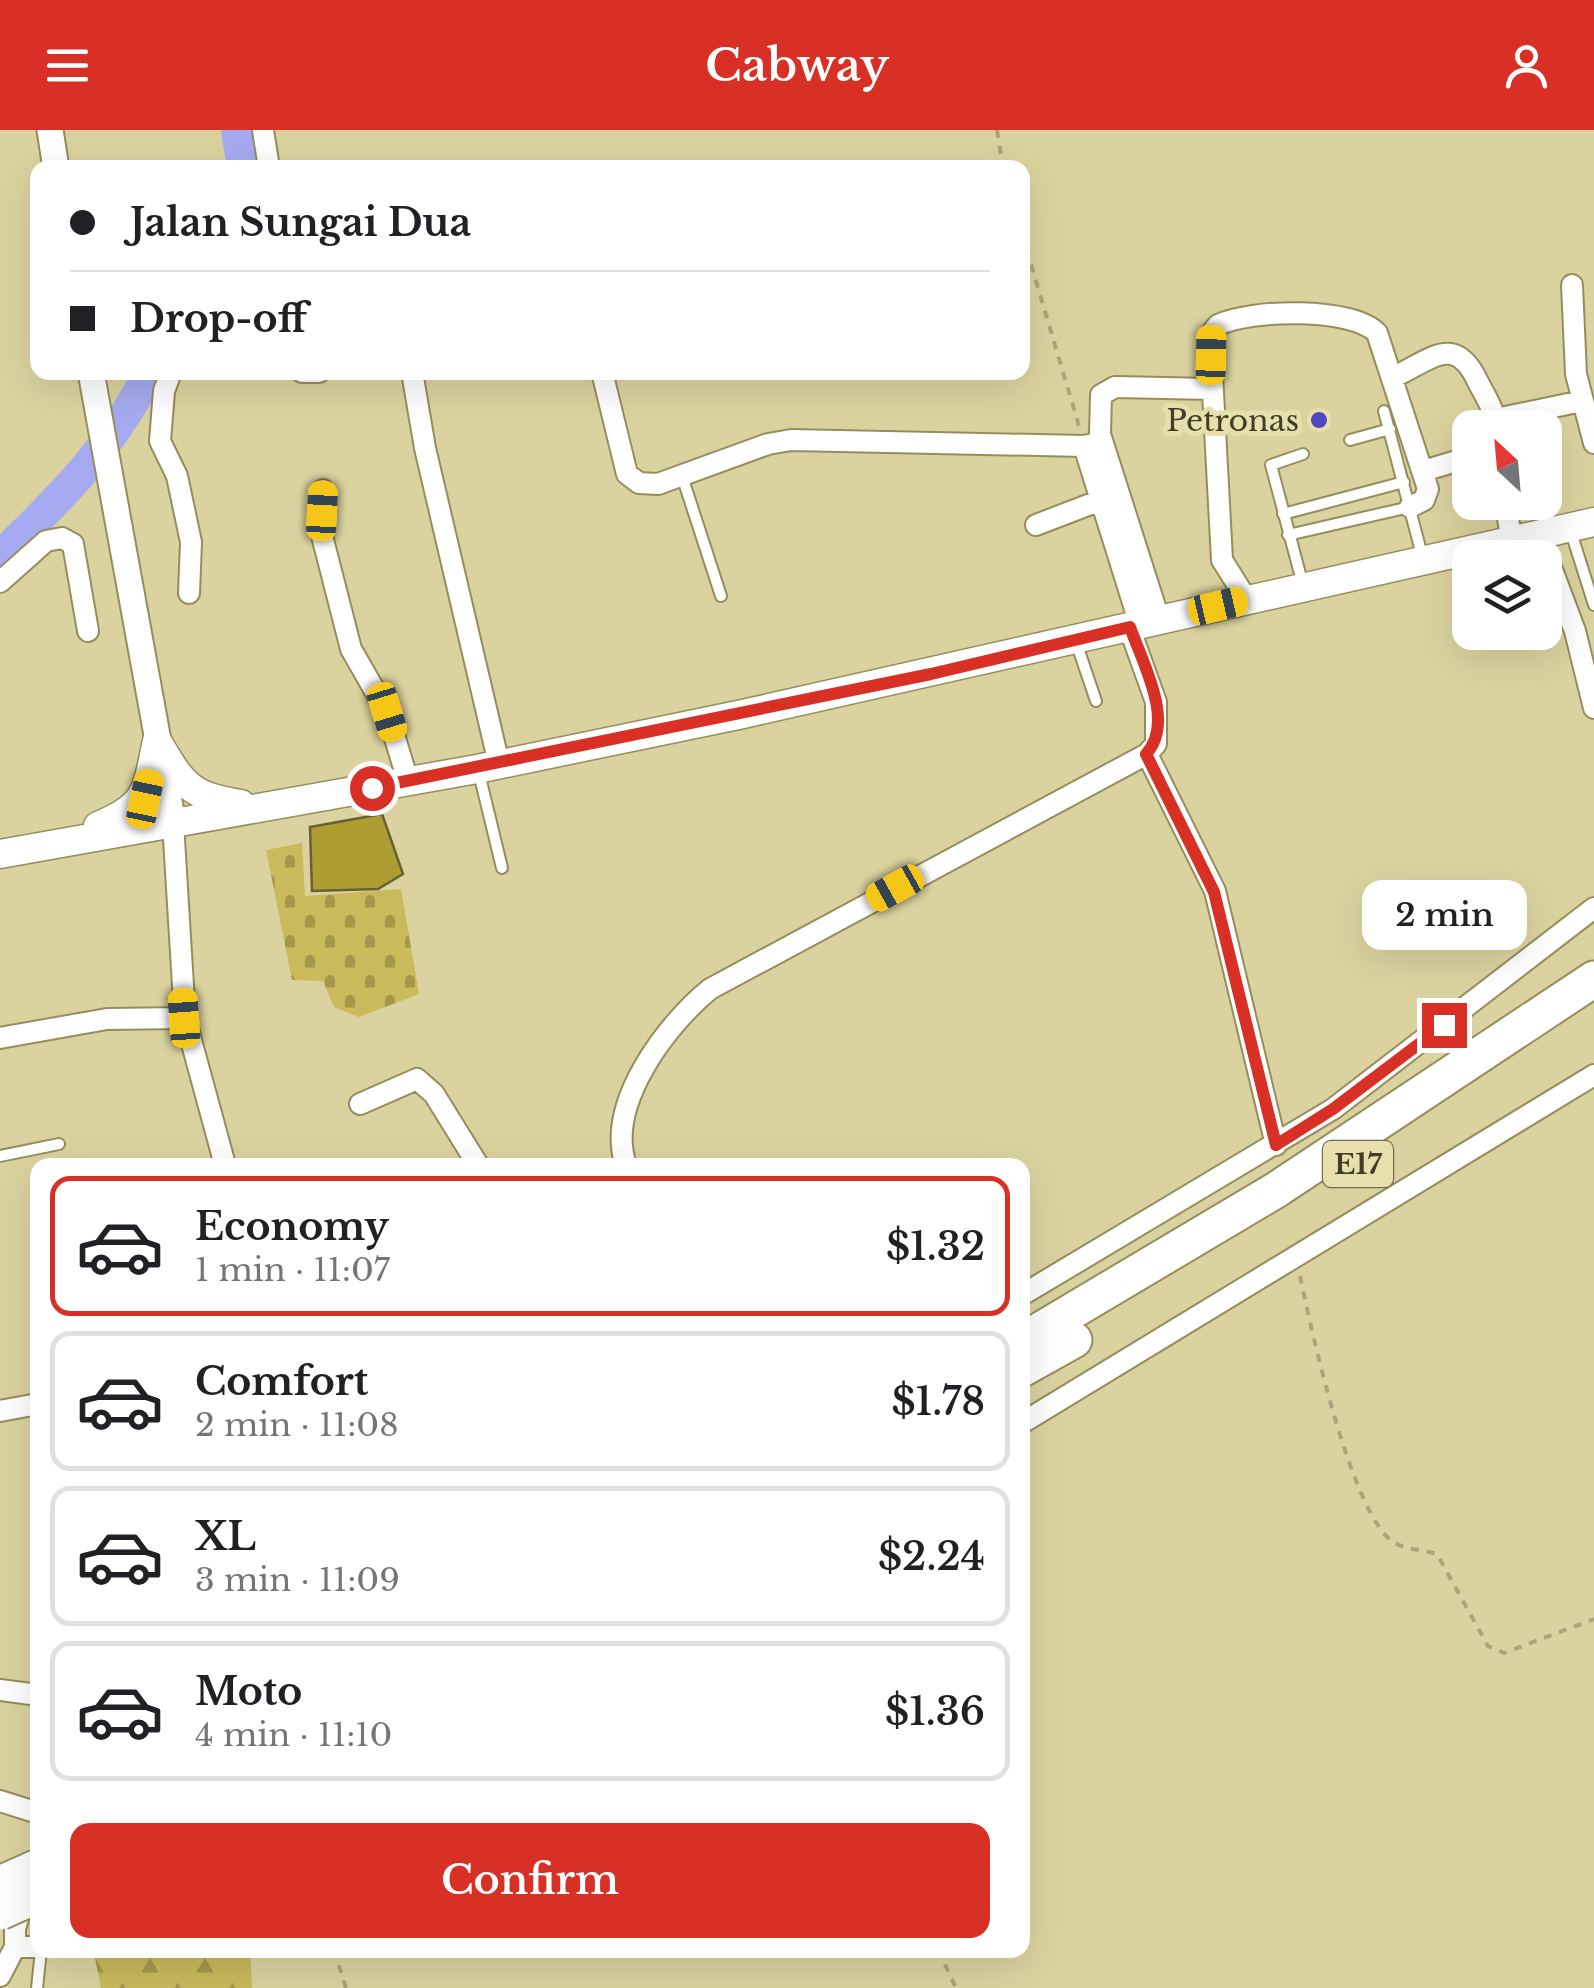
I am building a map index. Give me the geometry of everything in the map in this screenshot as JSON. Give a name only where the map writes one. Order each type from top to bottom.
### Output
[{"type":"highway","name":"E17","points":[[1030,1363],[1276,1190],[1594,979]]},
{"type":"highway","name":"E17","points":[[1030,1338],[1112,1305],[1303,1200],[1594,1008]]},
{"type":"highway","points":[[0,1912],[29,1884]]},
{"type":"main road","points":[[0,854],[488,766],[1076,641],[1582,525]]},
{"type":"main road","points":[[157,741],[184,787],[210,800],[264,806]]},
{"type":"main road","points":[[61,843],[125,815],[145,799],[157,741]]},
{"type":"street","points":[[50,130],[55,160]]},
{"type":"street","points":[[264,130],[267,160]]},
{"type":"street","points":[[1572,285],[1585,373],[1582,401],[1594,443]]},
{"type":"street","points":[[1246,600],[1222,560],[1211,334],[1218,325],[1303,314],[1354,317],[1367,322],[1378,333],[1423,471],[1427,495],[1410,506]]},
{"type":"street","points":[[1394,377],[1446,352],[1456,352],[1468,359],[1490,410]]},
{"type":"street","points":[[92,380],[172,823],[184,1018],[223,1158]]},
{"type":"street","points":[[169,380],[164,391],[160,441],[177,476],[190,542],[190,593]]},
{"type":"street","points":[[413,380],[488,766]]},
{"type":"street","points":[[604,380],[628,474],[639,483],[658,484],[768,444],[792,440],[1093,444]]},
{"type":"street","points":[[1143,624],[1101,500],[1093,444],[1100,395],[1115,387],[1212,389]]},
{"type":"street","points":[[1547,410],[1582,401]]},
{"type":"street","points":[[625,1158],[620,1128],[627,1107],[676,1017],[710,989],[1146,754],[1156,744],[1159,724],[1143,624],[1093,444]]},
{"type":"street","points":[[1423,471],[1452,463]]},
{"type":"street","points":[[324,490],[321,532],[351,650],[387,712],[408,781]]},
{"type":"street","points":[[1036,525],[1101,500]]},
{"type":"street","points":[[1515,520],[1576,631],[1594,708]]},
{"type":"street","points":[[0,582],[46,542],[62,538],[72,544],[78,562],[88,631]]},
{"type":"street","points":[[1146,754],[1214,892],[1276,1145]]},
{"type":"street","points":[[1030,1289],[1276,1145],[1348,1097],[1594,908]]},
{"type":"street","points":[[0,1038],[107,1019],[184,1018]]},
{"type":"street","points":[[1030,1418],[1594,1075]]},
{"type":"street","points":[[360,1104],[418,1078],[434,1094],[474,1158]]},
{"type":"street","points":[[0,1411],[30,1405]]},
{"type":"street","points":[[0,1690],[30,1694]]},
{"type":"street","points":[[0,1801],[30,1810]]},
{"type":"street","points":[[0,1976],[15,1947],[20,1906],[29,1884]]},
{"type":"street","points":[[15,1947],[30,1948]]},
{"type":"lane","points":[[1384,411],[1424,560]]},
{"type":"lane","points":[[1350,440],[1390,430]]},
{"type":"lane","points":[[1302,454],[1270,465],[1304,587]]},
{"type":"lane","points":[[682,476],[721,596]]},
{"type":"lane","points":[[1283,514],[1404,482]]},
{"type":"lane","points":[[1288,534],[1410,506]]},
{"type":"lane","points":[[1582,525],[1594,606]]},
{"type":"lane","points":[[1076,641],[1096,701]]},
{"type":"lane","points":[[488,766],[502,868]]},
{"type":"lane","points":[[0,1156],[59,1144]]},
{"type":"lane","points":[[37,1988],[39,1958]]},
{"type":"path","points":[[998,130],[1003,160]]},
{"type":"path","points":[[1030,258],[1093,444]]},
{"type":"path","points":[[1295,1254],[1332,1415],[1376,1525],[1394,1544],[1437,1554],[1488,1646],[1504,1653],[1594,1618]]},
{"type":"path","points":[[337,1958],[346,1988]]},
{"type":"path","points":[[942,1958],[956,1988]]},
{"type":"green space","points":[[302,843],[305,896],[401,889],[419,994],[359,1017],[334,1007],[323,981],[292,980],[266,850]]},
{"type":"green space","points":[[95,1958],[250,1958],[252,1988],[101,1988]]},
{"type":"building","points":[[382,814],[403,874],[378,889],[312,891],[310,827]]},
{"type":"waterway","points":[[237,130],[242,160]]},
{"type":"waterway","points":[[0,556],[102,448],[145,380]]},
{"type":"place","name":"Petronas","points":[[1319,420]]},
{"type":"route","points":[[372,788],[931,674],[1130,627],[1156,702],[1159,724],[1156,744],[1146,754],[1214,892],[1276,1145],[1333,1109],[1444,1025]]}]
